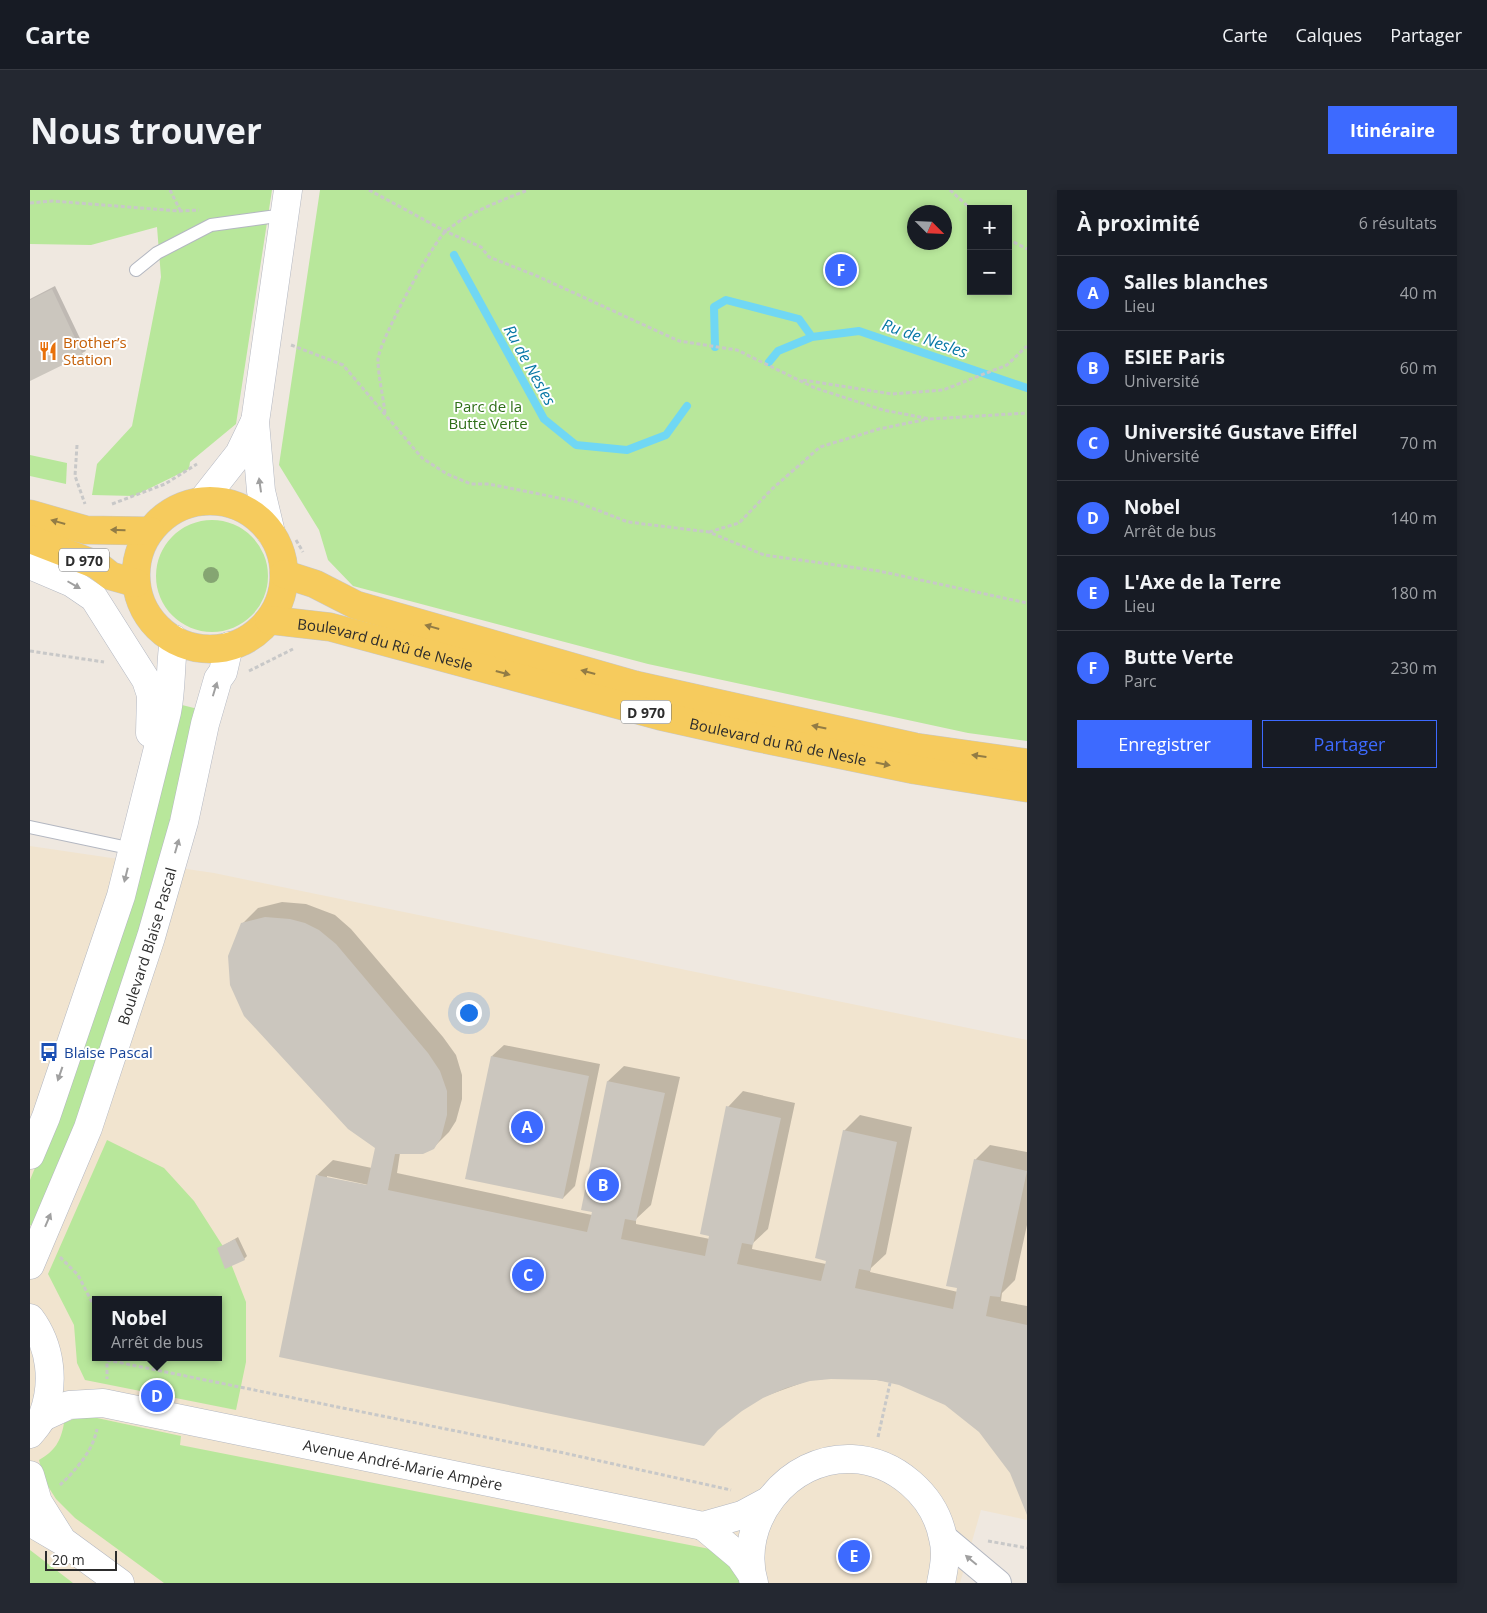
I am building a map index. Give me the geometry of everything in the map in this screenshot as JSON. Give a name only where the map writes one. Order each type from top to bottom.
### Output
[{"type":"main road","points":[[202,501],[223,502],[246,510],[260,520],[271,533],[280,550],[284,574],[280,600],[269,620],[253,635],[229,646],[202,648],[174,639],[159,628],[149,617],[143,607],[136,583],[139,554],[150,531],[167,514],[178,508],[202,501]]},
{"type":"main road","name":"D 970","points":[[30,514],[86,530],[150,531]]},
{"type":"main road","name":"D 970","points":[[30,539],[97,565],[111,576],[136,583]]},
{"type":"main road","points":[[284,574],[315,584],[356,605],[635,685],[915,747],[1027,763]]},
{"type":"main road","name":"Boulevard du Rû de Nesle","points":[[269,620],[330,626],[660,716],[759,738],[916,770],[1027,788]]},
{"type":"street","points":[[271,533],[261,491],[255,422],[286,202]]},
{"type":"street","points":[[202,501],[235,459],[255,422]]},
{"type":"street","points":[[30,565],[72,583],[94,598],[139,666],[146,680],[152,708],[141,818]]},
{"type":"street","points":[[30,1155],[77,1028],[121,896],[170,698],[170,664],[174,639]]},
{"type":"street","name":"Boulevard Blaise Pascal","points":[[30,1265],[88,1128],[152,937],[184,822],[205,724],[218,679],[223,672],[229,646]]},
{"type":"street","points":[[30,1318],[41,1336],[50,1370],[49,1392],[36,1426]]},
{"type":"street","name":"Avenue André-Marie Ampère","points":[[50,1370],[103,1403]]},
{"type":"street","name":"Avenue André-Marie Ampère","points":[[36,1426],[69,1406],[103,1403],[703,1526],[742,1515],[768,1501]]},
{"type":"street","points":[[753,1578],[751,1548],[756,1523],[768,1501],[790,1478],[819,1463],[851,1459],[883,1466],[911,1482],[932,1507],[943,1537],[945,1561],[941,1583]]},
{"type":"street","points":[[30,1475],[38,1502],[64,1542]]},
{"type":"street","points":[[30,1522],[64,1542],[120,1583]]},
{"type":"street","name":"Avenue André-Marie Ampère","points":[[703,1526],[740,1557],[753,1578]]},
{"type":"street","points":[[943,1537],[998,1583]]},
{"type":"lane","points":[[136,270],[157,253],[211,225],[286,202]]},
{"type":"lane","points":[[30,827],[133,849]]},
{"type":"path","points":[[170,190],[180,211]]},
{"type":"path","points":[[369,190],[446,232],[481,247],[489,256],[679,341],[736,350],[816,388],[883,410],[930,419]]},
{"type":"path","points":[[385,413],[378,357],[405,295],[432,248],[446,232],[485,207],[528,190]]},
{"type":"path","points":[[950,190],[967,205]]},
{"type":"path","points":[[30,203],[52,201],[180,211],[209,211]]},
{"type":"path","points":[[1012,241],[1027,249]]},
{"type":"path","points":[[290,344],[343,365],[422,458],[447,474],[471,484],[489,484],[574,502],[628,522],[709,532],[764,555],[880,571],[1027,603]]},
{"type":"path","points":[[797,379],[892,394],[943,390],[1004,366],[1027,346]]},
{"type":"path","points":[[709,532],[740,523],[772,489],[820,447],[879,428],[930,419],[1027,413]]},
{"type":"path","points":[[77,445],[75,476],[86,507]]},
{"type":"path","points":[[106,506],[165,484],[198,464],[235,459]]},
{"type":"path","points":[[30,651],[107,662]]},
{"type":"path","points":[[56,1254],[78,1275],[92,1302]]},
{"type":"path","points":[[58,1486],[69,1476],[89,1450],[96,1435],[103,1403],[107,1361]]},
{"type":"path","points":[[117,1361],[676,1477],[768,1501]]},
{"type":"path","points":[[879,1433],[890,1383]]},
{"type":"shaded area","points":[[30,846],[214,873],[1027,1040],[1027,1520],[981,1510],[960,1583],[30,1583]]},
{"type":"green space","points":[[30,190],[272,190],[236,424],[190,462],[189,469],[134,496],[92,495],[97,464],[132,426],[161,277],[157,227],[91,245],[30,244]]},
{"type":"green space","name":"Parc de la Butte Verte","points":[[320,190],[1027,190],[1027,741],[968,733],[648,664],[353,586],[328,560],[319,530],[279,465]]},
{"type":"green space","points":[[30,455],[67,463],[66,484],[30,476]]},
{"type":"green space","points":[[212,520],[233,524],[252,536],[264,555],[268,576],[264,597],[252,616],[233,628],[212,632],[191,628],[172,616],[160,597],[156,576],[160,555],[172,536],[191,524]]},
{"type":"green space","points":[[178,704],[198,709],[163,861],[84,1102],[33,1227],[30,1225],[30,1180],[39,1158]]},
{"type":"green space","points":[[107,1140],[164,1168],[194,1201],[226,1251],[246,1302],[246,1362],[236,1410],[85,1380],[77,1363],[74,1325],[48,1274]]},
{"type":"green space","points":[[83,1415],[181,1436],[180,1445],[720,1551],[744,1583],[164,1583],[75,1518],[56,1499],[44,1480],[39,1460],[56,1445],[64,1423]]},
{"type":"green space","points":[[30,1550],[73,1583],[30,1583]]},
{"type":"building","points":[[52,289],[83,355],[30,381],[30,300]]},
{"type":"building","points":[[265,917],[290,919],[305,923],[319,930],[336,944],[428,1053],[440,1071],[447,1091],[447,1115],[441,1138],[434,1149],[423,1154],[395,1154],[388,1190],[587,1232],[592,1212],[581,1210],[607,1081],[665,1093],[636,1221],[625,1219],[621,1239],[705,1256],[709,1236],[700,1234],[726,1106],[781,1118],[753,1245],[742,1243],[737,1264],[821,1281],[826,1261],[815,1258],[843,1130],[897,1142],[870,1271],[859,1269],[855,1288],[953,1309],[957,1288],[946,1286],[974,1159],[1027,1171],[1000,1297],[990,1296],[986,1316],[1027,1325],[1027,1515],[1010,1473],[979,1432],[945,1405],[899,1385],[877,1380],[831,1379],[810,1381],[786,1388],[763,1398],[742,1411],[718,1430],[704,1446],[279,1357],[316,1175],[367,1185],[375,1148],[348,1129],[244,1016],[230,985],[228,956],[241,923]]},
{"type":"building","points":[[491,1056],[589,1076],[563,1199],[465,1179]]},
{"type":"building","points":[[235,1239],[245,1260],[225,1269],[217,1248]]},
{"type":"waterway","name":"Ru de Nesles","points":[[454,255],[544,419],[576,445],[627,450],[666,435],[687,406]]},
{"type":"waterway","name":"Ru de Nesles","points":[[715,347],[714,307],[726,300],[799,319],[812,337]]},
{"type":"waterway","name":"Ru de Nesles","points":[[769,362],[778,351],[812,337],[859,331],[1027,388]]},
{"type":"place","name":"Butte Verte","points":[[841,270]]},
{"type":"place","name":"Brother’s Station","points":[[48,351]]},
{"type":"place","name":"Blaise Pascal","points":[[49,1052]]},
{"type":"place","name":"Salles blanches","points":[[527,1127]]},
{"type":"place","name":"ESIEE Paris","points":[[603,1185]]},
{"type":"place","name":"Université Gustave Eiffel","points":[[528,1275]]},
{"type":"place","name":"Nobel","points":[[157,1396]]},
{"type":"place","name":"L'Axe de la Terre","points":[[854,1556]]}]
